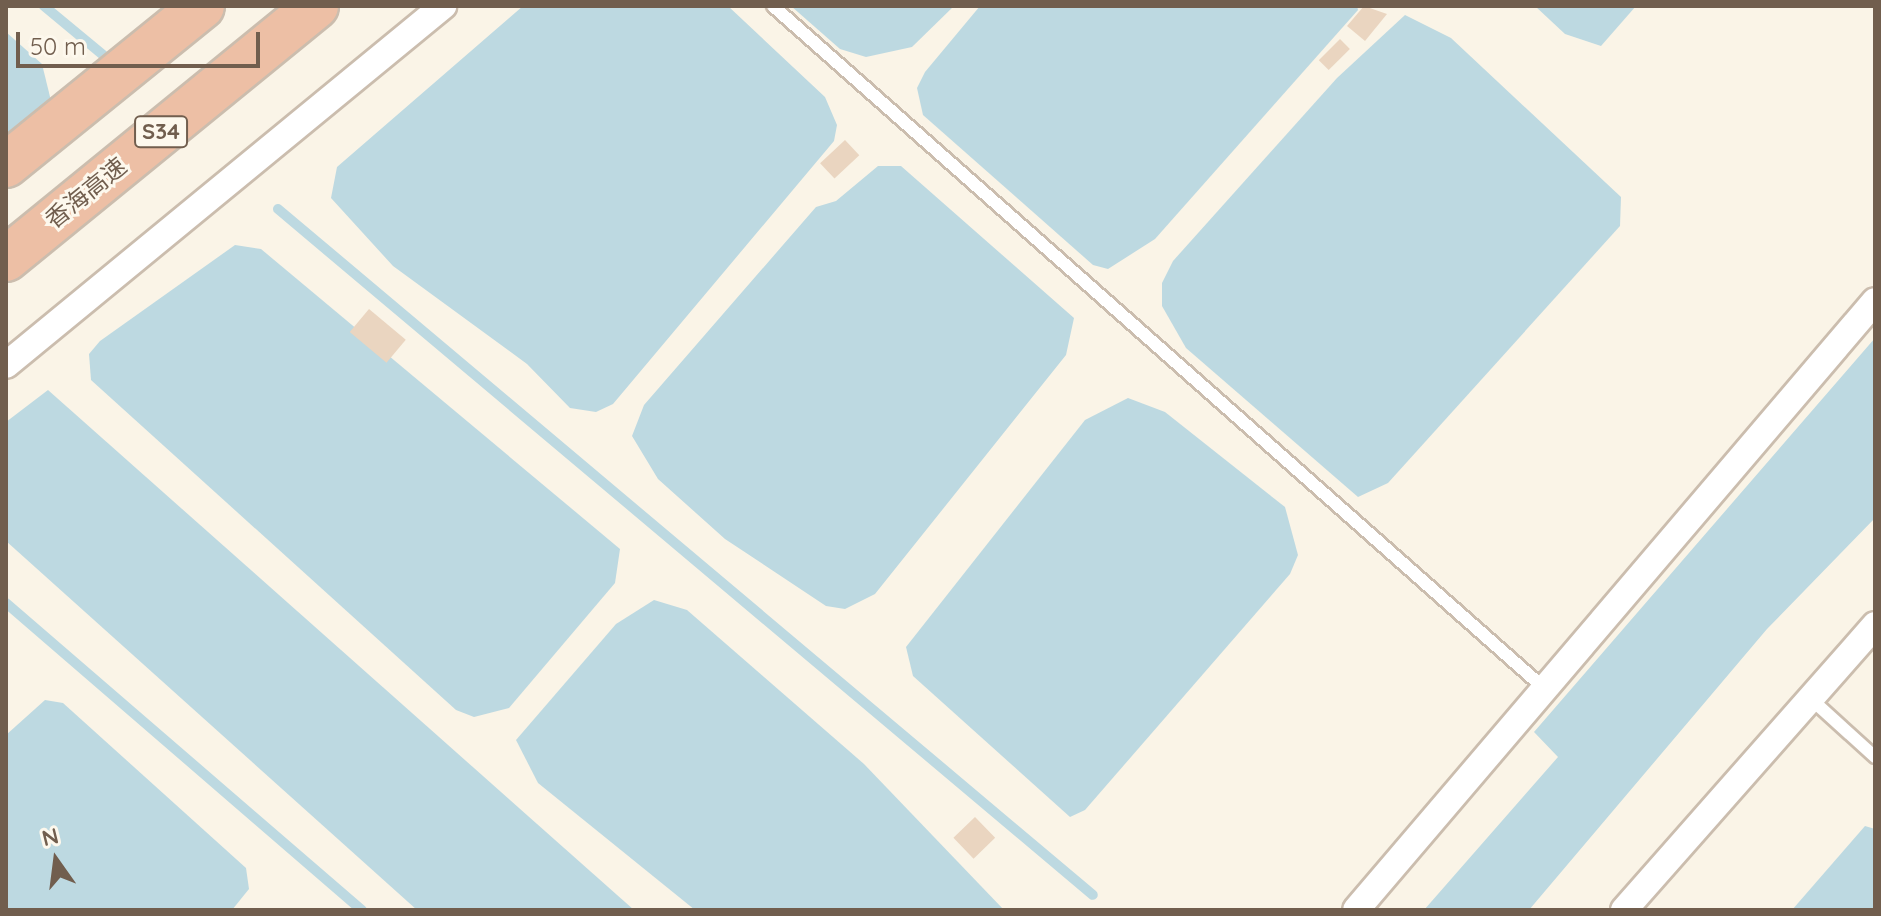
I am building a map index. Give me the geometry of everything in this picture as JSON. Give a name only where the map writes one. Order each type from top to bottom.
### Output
[{"type":"highway","points":[[6,165],[202,6]]},
{"type":"highway","name":"香海高速","points":[[6,259],[316,6]]},
{"type":"street","points":[[6,365],[443,6]]},
{"type":"street","points":[[1356,910],[1875,301]]},
{"type":"street","points":[[1624,910],[1875,625]]},
{"type":"lane","points":[[773,6],[1546,690]]},
{"type":"lane","points":[[1810,698],[1875,757]]},
{"type":"water","points":[[523,6],[728,6],[825,97],[837,125],[834,141],[613,404],[596,412],[570,408],[527,364],[393,266],[331,198],[337,167]]},
{"type":"water","points":[[791,6],[954,6],[912,47],[866,57],[840,49]]},
{"type":"water","points":[[980,6],[1357,6],[1358,10],[1155,239],[1108,269],[1093,265],[923,115],[917,88],[925,72]]},
{"type":"water","points":[[1535,6],[1636,6],[1601,46],[1565,34]]},
{"type":"water","points":[[1405,15],[1451,38],[1621,197],[1620,226],[1388,483],[1358,497],[1186,348],[1162,306],[1162,283],[1173,261],[1337,78]]},
{"type":"water","points":[[6,32],[42,64],[53,109],[6,146]]},
{"type":"water","points":[[878,166],[901,166],[1074,318],[1066,355],[875,594],[845,609],[826,606],[725,539],[658,479],[632,436],[644,405],[816,207],[836,201]]},
{"type":"water","points":[[235,245],[261,249],[620,549],[615,583],[509,708],[474,717],[456,710],[91,380],[89,354],[100,341]]},
{"type":"water","points":[[1875,338],[1875,518],[1767,629],[1529,910],[1424,910],[1558,757],[1534,732]]},
{"type":"water","points":[[48,390],[634,910],[417,910],[6,541],[6,422]]},
{"type":"water","points":[[1128,398],[1165,412],[1285,507],[1298,555],[1290,574],[1085,810],[1070,817],[913,676],[906,647],[1085,420]]},
{"type":"water","points":[[654,600],[687,610],[864,764],[1004,910],[695,910],[538,783],[516,740],[616,624]]},
{"type":"water","points":[[45,700],[63,703],[246,868],[249,889],[232,910],[6,910],[6,735]]},
{"type":"water","points":[[1865,826],[1875,829],[1875,910],[1792,910]]},
{"type":"building","points":[[1364,6],[1387,14],[1365,41],[1347,26]]},
{"type":"building","points":[[1340,39],[1350,49],[1329,70],[1319,60]]},
{"type":"building","points":[[845,140],[859,155],[834,179],[820,163]]},
{"type":"building","points":[[369,309],[406,340],[386,363],[350,332]]},
{"type":"building","points":[[975,817],[995,838],[974,859],[953,838]]},
{"type":"waterway","points":[[44,6],[103,55]]},
{"type":"waterway","points":[[278,209],[1093,895]]},
{"type":"waterway","points":[[6,603],[362,910]]}]
